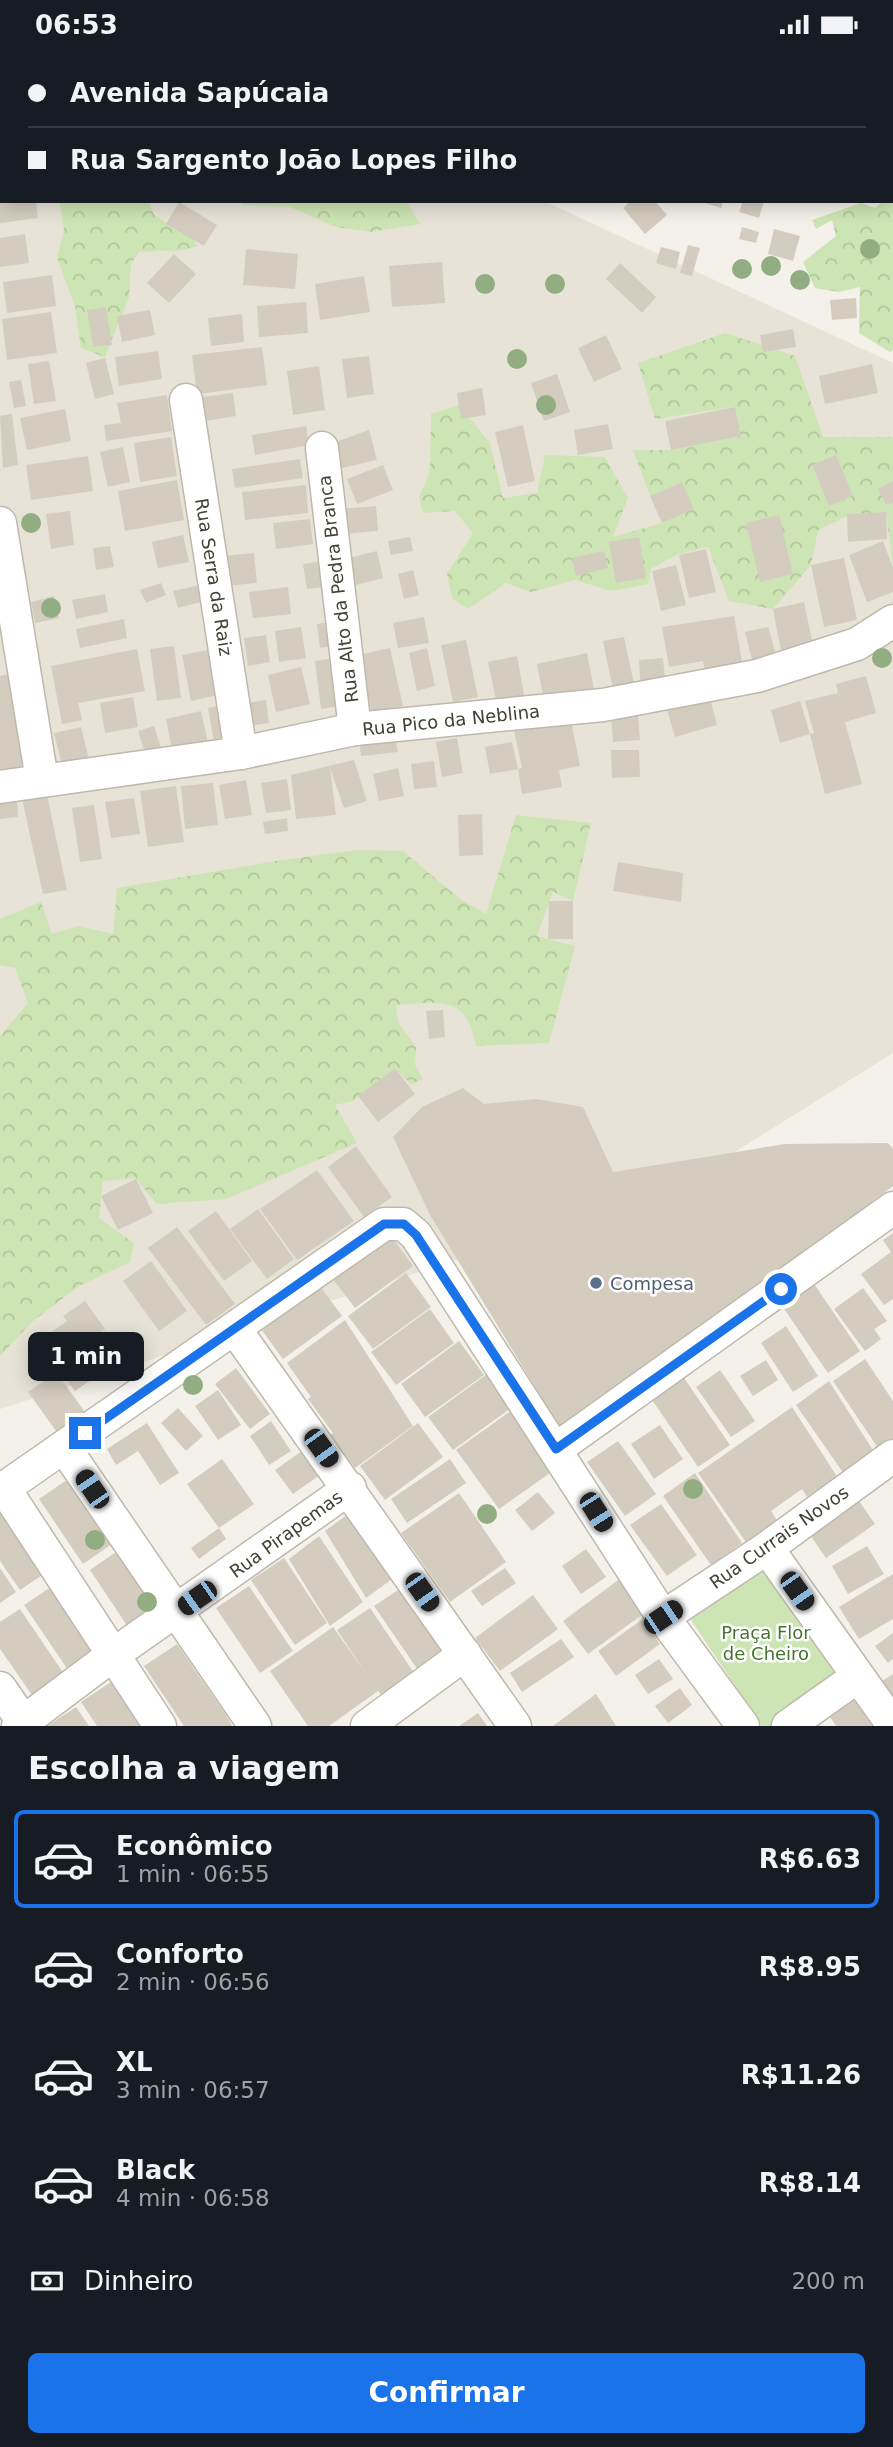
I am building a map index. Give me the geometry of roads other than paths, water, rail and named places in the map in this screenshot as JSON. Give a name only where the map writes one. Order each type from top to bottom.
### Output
[{"type":"street","name":"Rua Serra da Raiz","points":[[186,400],[241,753]]},
{"type":"street","name":"Rua Alto da Pedra Branca","points":[[322,448],[355,730]]},
{"type":"street","points":[[0,523],[42,780]]},
{"type":"street","name":"Rua Pico da Neblina","points":[[0,787],[241,753],[355,730],[603,705],[744,678],[857,644],[893,621]]},
{"type":"street","points":[[556,1449],[893,1208]]},
{"type":"street","points":[[160,1726],[2,1490],[384,1224],[404,1224],[416,1235],[663,1617],[743,1726]]},
{"type":"street","points":[[235,1329],[350,1488],[514,1726]]},
{"type":"street","points":[[64,1447],[175,1613],[255,1726]]},
{"type":"street","name":"Rua Currais Novos","points":[[663,1617],[767,1548],[893,1456]]},
{"type":"street","name":"Rua Pirapemas","points":[[22,1725],[114,1654],[350,1488]]},
{"type":"street","points":[[767,1548],[893,1725]]},
{"type":"street","points":[[367,1726],[465,1654]]},
{"type":"street","points":[[788,1726],[857,1677]]},
{"type":"street","points":[[0,1688],[22,1725]]},
{"type":"place","name":"Compesa","points":[[596,1283]]},
{"type":"park label","name":"Praça Flor de Cheiro","points":[[766,1642]]}]
